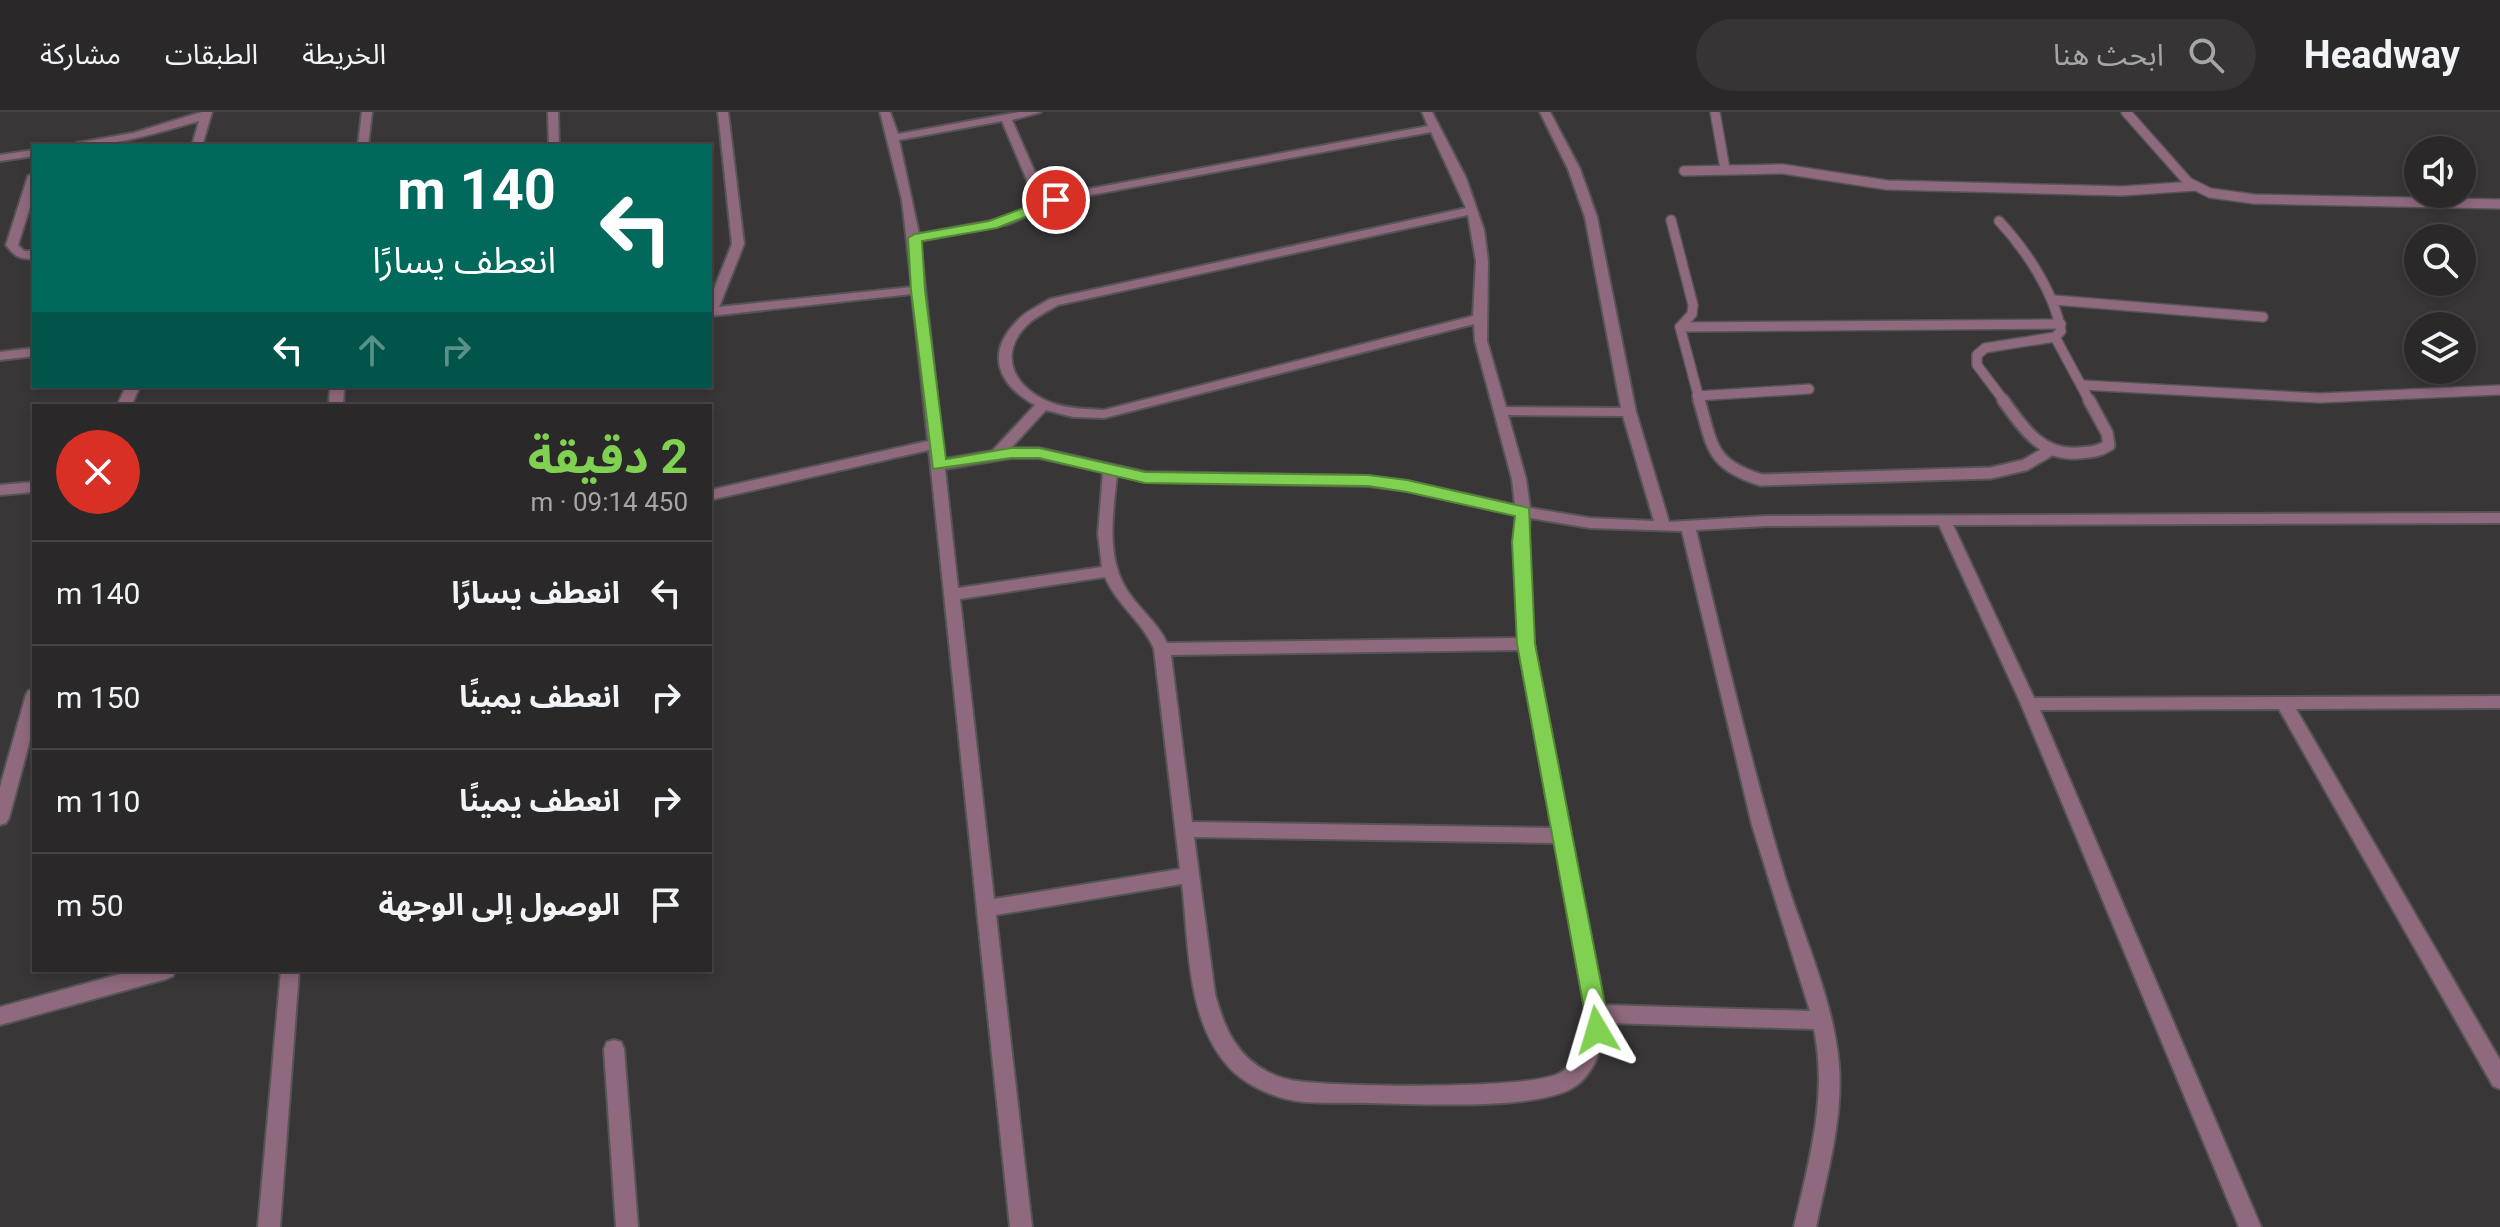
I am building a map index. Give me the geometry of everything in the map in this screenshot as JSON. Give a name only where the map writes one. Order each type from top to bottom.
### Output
[{"type":"street","points":[[553,112],[554,144]]},
{"type":"street","points":[[712,307],[738,244],[723,112]]},
{"type":"street","points":[[885,112],[894,138],[915,238],[918,290],[1021,1227]]},
{"type":"street","points":[[894,138],[1036,112]]},
{"type":"street","points":[[1545,112],[1574,169],[1591,217],[1629,412],[1663,527]]},
{"type":"street","points":[[363,144],[368,113]]},
{"type":"street","points":[[88,144],[134,136],[207,114]]},
{"type":"street","points":[[198,144],[207,114]]},
{"type":"street","points":[[1006,118],[1043,205]]},
{"type":"street","points":[[915,238],[992,225],[1083,193],[1431,120],[1473,210],[1481,249],[1478,319],[1486,363],[1519,479],[1523,512],[1521,542],[1526,644],[1596,1014],[1597,1030],[1586,1059],[1576,1072],[1549,1088],[1510,1092],[1318,1092],[1275,1086],[1239,1065],[1216,1032],[1205,994],[1162,649],[1149,623],[1121,594],[1111,571],[1105,526],[1110,471]]},
{"type":"street","points":[[0,158],[32,153]]},
{"type":"street","points":[[32,182],[12,245],[21,255],[32,255]]},
{"type":"street","points":[[1473,210],[1071,297],[1047,306],[1016,328],[1009,339],[1004,362],[1007,373],[1021,392],[1042,406],[1072,414],[1119,412],[1478,319]]},
{"type":"street","points":[[712,312],[918,290]]},
{"type":"street","points":[[0,356],[32,352]]},
{"type":"street","points":[[997,455],[1042,406]]},
{"type":"street","points":[[1502,411],[1629,412]]},
{"type":"street","points":[[712,495],[935,444]]},
{"type":"street","points":[[938,465],[997,455],[1053,455],[1110,471],[1166,478],[1368,481],[1590,523],[1663,527],[1766,521],[2500,518]]},
{"type":"street","points":[[0,490],[32,487]]},
{"type":"street","points":[[1944,521],[2029,704],[2250,1227]]},
{"type":"street","points":[[1688,525],[1742,757],[1773,870],[1822,1020],[1829,1065],[1826,1133],[1805,1227]]},
{"type":"street","points":[[951,595],[1111,571]]},
{"type":"street","points":[[1162,649],[1526,644]]},
{"type":"street","points":[[0,818],[32,702]]},
{"type":"street","points":[[2029,704],[2500,702]]},
{"type":"street","points":[[2284,703],[2500,1079]]},
{"type":"street","points":[[1185,829],[1561,836]]},
{"type":"street","points":[[985,909],[1190,875]]},
{"type":"street","points":[[0,1016],[159,972]]},
{"type":"street","points":[[269,1227],[290,972]]},
{"type":"street","points":[[1596,1014],[1822,1020]]},
{"type":"street","points":[[614,1049],[627,1227]]},
{"type":"lane","points":[[1715,112],[1725,169]]},
{"type":"lane","points":[[2126,112],[2195,186]]},
{"type":"lane","points":[[1684,171],[1783,169],[1887,185],[2122,191],[2195,186],[2221,196],[2254,199],[2500,204]]},
{"type":"lane","points":[[1671,220],[1693,305],[1692,314],[1680,327]]},
{"type":"lane","points":[[1999,221],[2024,245],[2037,276],[2054,300],[2061,331],[2055,337],[1992,346],[1980,351],[1976,360],[1980,371],[2028,434],[2051,450],[2066,454],[2103,451],[2109,445],[2107,433],[2055,337]]},
{"type":"lane","points":[[2054,300],[2263,317]]},
{"type":"lane","points":[[1680,327],[2061,324]]},
{"type":"lane","points":[[1680,327],[1697,396],[1719,459],[1741,475],[1761,480],[1991,473],[2025,465],[2051,450]]},
{"type":"lane","points":[[2082,385],[2320,398],[2500,390]]},
{"type":"lane","points":[[1697,396],[1809,389]]},
{"type":"route","points":[[1056,200],[1017,218],[992,225],[915,238],[938,465],[1011,453],[1039,453],[1145,477],[1368,481],[1407,486],[1523,512],[1521,542],[1526,644],[1597,1030]]}]
